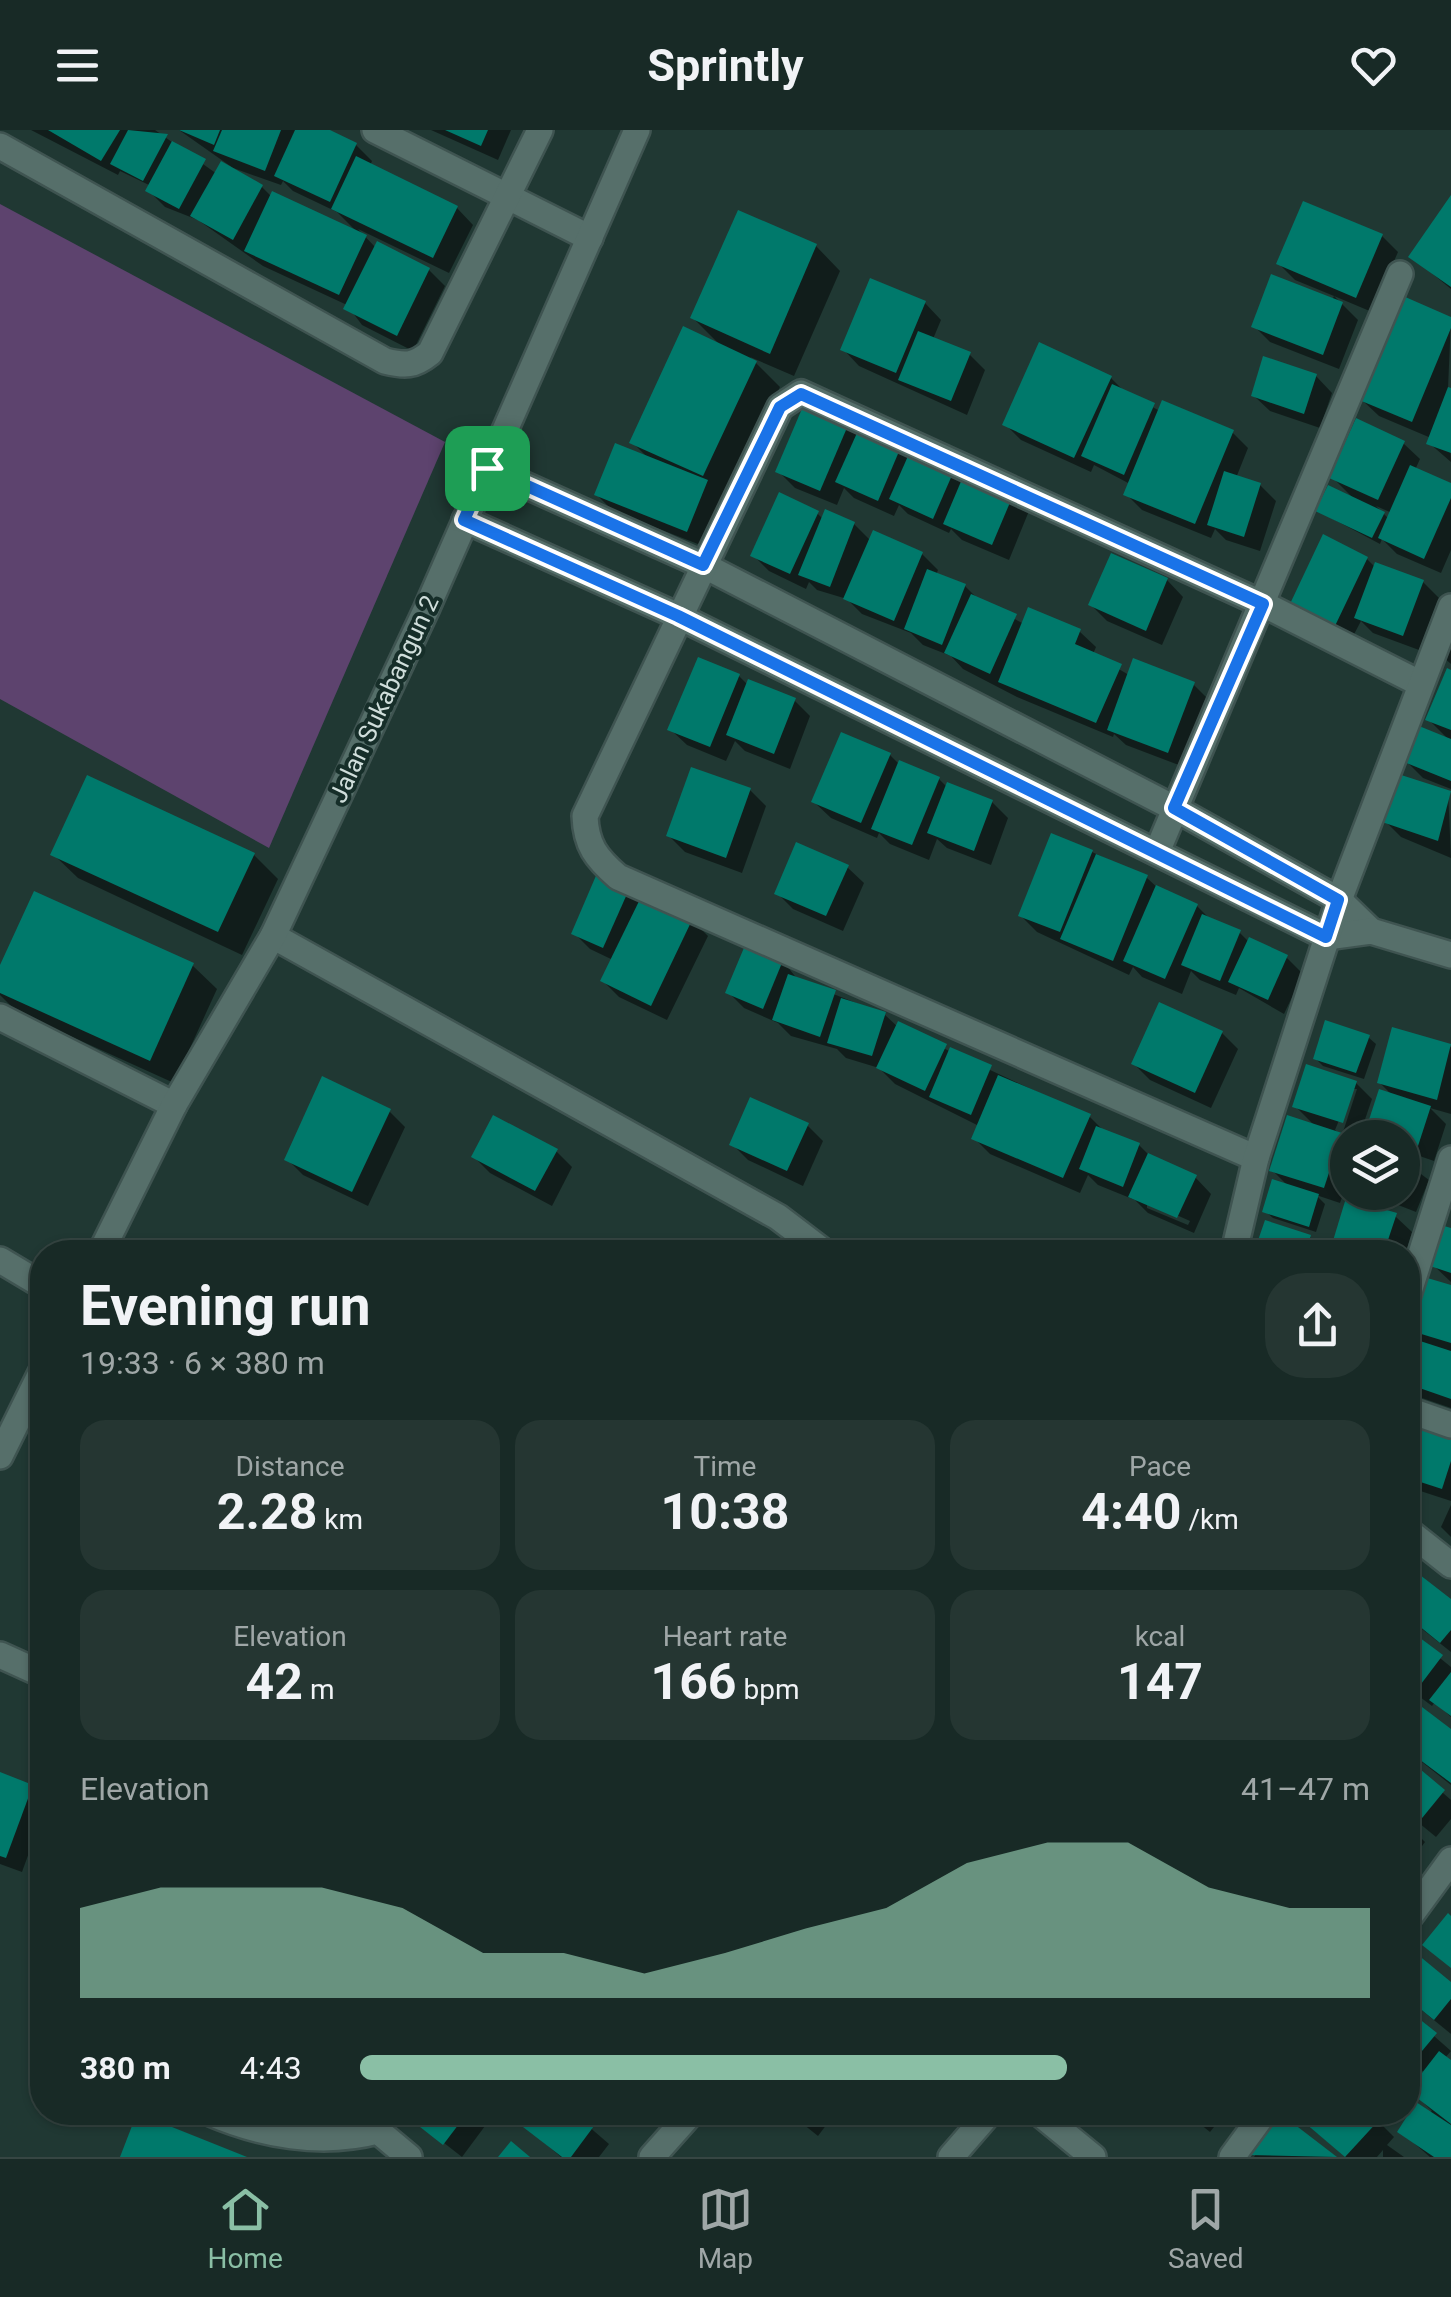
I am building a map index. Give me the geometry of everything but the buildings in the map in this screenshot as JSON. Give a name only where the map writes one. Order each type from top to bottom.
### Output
[{"type":"street","points":[[375,130],[590,238]]},
{"type":"street","points":[[0,146],[385,361],[402,365],[417,364],[430,353],[540,130]]},
{"type":"street","name":"Jalan Sukabangun 2","points":[[107,1240],[174,1104],[272,936],[464,520],[637,130]]},
{"type":"street","points":[[1157,852],[1400,274]]},
{"type":"street","points":[[1256,1158],[618,877],[598,860],[586,840],[585,816],[780,407],[801,394],[1263,604],[1421,684]]},
{"type":"street","points":[[487,468],[703,565],[1174,808],[1338,900],[1371,930],[1451,955]]},
{"type":"street","points":[[464,520],[678,616],[1326,937],[1371,930]]},
{"type":"street","points":[[1237,1240],[1256,1158],[1338,900],[1451,607]]},
{"type":"street","points":[[272,936],[778,1216],[809,1240]]},
{"type":"street","points":[[0,1016],[174,1104]]},
{"type":"street","points":[[1420,1257],[1451,1159]]},
{"type":"street","points":[[0,1260],[30,1278]]},
{"type":"street","points":[[0,1453],[30,1394]]},
{"type":"street","points":[[1420,1414],[1451,1425]]},
{"type":"street","points":[[1420,1543],[1451,1565]]},
{"type":"street","points":[[0,1655],[30,1669]]},
{"type":"street","points":[[1420,1903],[1451,1860]]},
{"type":"street","points":[[254,2125],[292,2136],[356,2137],[380,2125]]},
{"type":"street","points":[[388,2125],[409,2157]]},
{"type":"street","points":[[652,2157],[680,2125]]},
{"type":"street","points":[[951,2157],[979,2125]]},
{"type":"street","points":[[1054,2125],[1093,2157]]},
{"type":"street","points":[[1232,2157],[1255,2125]]},
{"type":"shaded area","points":[[0,204],[445,442],[269,848],[0,699]]},
{"type":"route","points":[[814,396],[1263,604],[1174,808],[1338,900],[1326,937],[678,616],[464,520],[487,468],[703,565],[780,407],[790,397],[814,396]]}]
